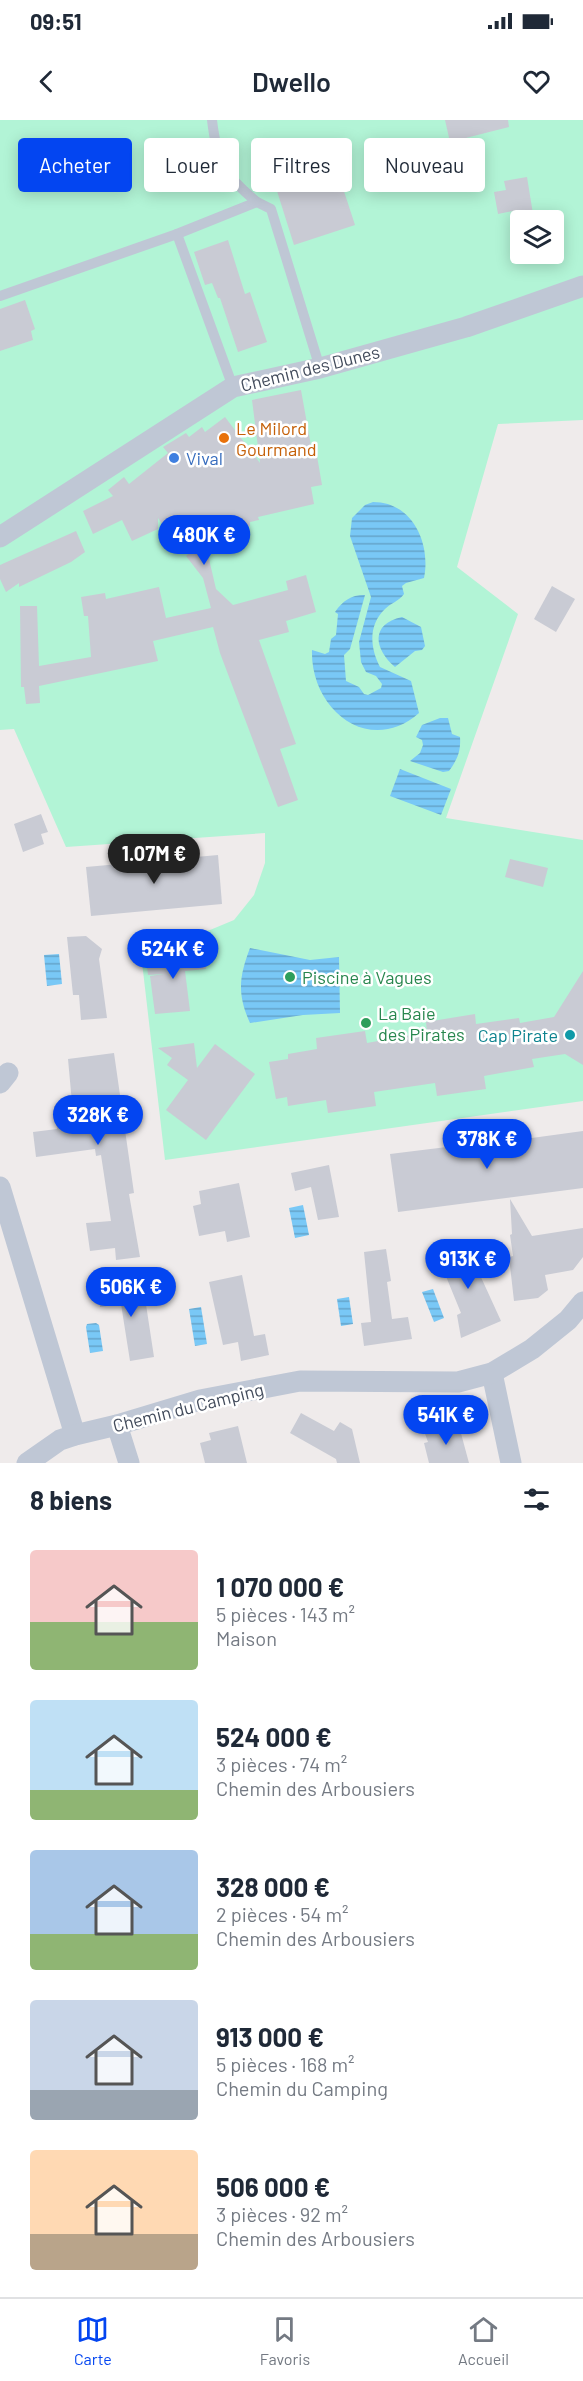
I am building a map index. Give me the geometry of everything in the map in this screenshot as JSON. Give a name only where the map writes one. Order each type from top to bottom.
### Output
[{"type":"street","name":"Chemin des Dunes","points":[[0,537],[232,387],[320,368],[466,327],[583,286]]},
{"type":"street","points":[[0,1186],[75,1435]]},
{"type":"street","name":"Chemin du Camping","points":[[27,1463],[60,1440],[75,1435],[200,1400],[300,1381],[458,1382],[492,1372],[532,1349],[568,1320],[583,1302]]},
{"type":"street","points":[[492,1372],[511,1463]]},
{"type":"street","points":[[117,1425],[129,1463]]},
{"type":"lane","points":[[212,120],[216,152],[234,183],[257,202],[271,209],[320,368]]},
{"type":"lane","points":[[0,296],[177,234],[257,202]]},
{"type":"lane","points":[[177,234],[232,387]]},
{"type":"green space","points":[[0,120],[583,120],[583,420],[498,424],[457,567],[518,614],[446,818],[583,840],[583,1101],[165,1160],[140,945],[210,930],[234,920],[254,895],[265,863],[265,833],[66,847],[14,729],[0,730]]},
{"type":"water","points":[[373,502],[399,509],[409,517],[416,527],[425,552],[424,578],[402,586],[404,594],[379,615],[372,637],[374,652],[380,667],[411,681],[419,713],[400,725],[381,730],[363,728],[346,720],[332,707],[321,691],[314,671],[312,650],[325,654],[329,652],[331,639],[336,635],[338,614],[335,612],[347,599],[365,595],[350,649],[344,655],[346,681],[359,687],[364,694],[368,695],[381,688],[382,684],[376,676],[366,672],[361,662],[359,642],[371,597],[350,536],[352,518],[365,505]]},
{"type":"water","points":[[402,617],[421,627],[425,646],[395,667],[383,653],[379,638],[384,625]]},
{"type":"water","points":[[440,718],[448,718],[452,734],[460,737],[456,759],[449,771],[443,772],[410,761],[420,753],[423,745],[422,740],[416,737],[422,725]]},
{"type":"water","points":[[400,769],[451,789],[441,815],[390,796]]},
{"type":"water","name":"Piscine à Vagues","points":[[250,948],[310,960],[339,957],[340,1013],[303,1015],[250,1023],[243,1003],[241,986]]},
{"type":"water","points":[[59,954],[62,984],[47,986],[44,955]]},
{"type":"water","points":[[303,1205],[309,1235],[295,1238],[289,1208]]},
{"type":"water","points":[[433,1289],[444,1318],[434,1322],[422,1292]]},
{"type":"water","points":[[349,1297],[353,1324],[341,1326],[337,1299]]},
{"type":"water","points":[[201,1307],[207,1344],[195,1346],[189,1309]]},
{"type":"water","points":[[87,1324],[99,1325],[103,1351],[90,1353],[86,1327]]},
{"type":"building","points":[[445,120],[508,120],[509,127],[466,138],[449,138]]},
{"type":"building","points":[[527,177],[532,210],[510,210],[498,214],[494,192],[506,190],[504,181]]},
{"type":"building","points":[[277,192],[344,192],[355,225],[294,245]]},
{"type":"building","points":[[228,240],[245,294],[250,292],[267,342],[238,352],[220,298],[212,283],[205,285],[194,252]]},
{"type":"building","points":[[25,300],[35,329],[31,331],[33,340],[0,351],[0,309]]},
{"type":"building","points":[[301,390],[313,457],[317,456],[322,485],[311,487],[314,504],[258,517],[259,520],[250,522],[250,526],[227,530],[206,546],[216,589],[233,605],[288,590],[286,581],[306,575],[316,612],[286,621],[289,632],[259,640],[296,744],[280,749],[298,800],[278,807],[220,653],[213,627],[153,641],[158,661],[39,686],[40,703],[26,704],[24,687],[21,687],[20,606],[37,606],[39,666],[91,657],[88,616],[84,616],[81,597],[105,593],[106,599],[159,587],[166,618],[211,608],[203,578],[186,556],[198,547],[178,520],[164,527],[158,518],[158,529],[132,541],[122,520],[93,534],[83,511],[113,496],[108,490],[124,477],[129,484],[168,453],[163,447],[186,433],[189,437],[202,427],[205,432],[225,417],[260,463],[252,400]]},
{"type":"building","points":[[76,531],[85,552],[71,562],[19,587],[19,583],[6,592],[0,579],[0,565]]},
{"type":"building","points":[[552,586],[575,599],[556,632],[534,619]]},
{"type":"building","points":[[41,814],[48,832],[41,834],[44,844],[23,852],[14,824]]},
{"type":"building","points":[[218,855],[222,904],[91,916],[86,867]]},
{"type":"building","points":[[510,859],[548,868],[543,887],[505,877]]},
{"type":"building","points":[[86,936],[102,949],[99,959],[107,1018],[81,1020],[79,995],[73,995],[67,937]]},
{"type":"building","points":[[204,951],[206,969],[185,971],[190,1011],[155,1014],[150,976],[164,974],[148,975],[146,958]]},
{"type":"building","points":[[583,971],[583,1065],[565,1054],[532,1059],[534,1067],[484,1076],[486,1089],[437,1096],[435,1083],[374,1092],[376,1106],[328,1113],[326,1100],[288,1106],[287,1097],[276,1099],[269,1062],[288,1059],[288,1054],[317,1049],[316,1038],[365,1031],[367,1043],[427,1032],[426,1022],[475,1014],[476,1024],[519,1018],[520,1023],[554,1017]]},
{"type":"building","points":[[194,1043],[197,1068],[215,1044],[255,1074],[206,1140],[166,1110],[188,1080],[167,1065],[172,1058],[158,1048]]},
{"type":"building","points":[[114,1053],[134,1193],[129,1194],[140,1257],[116,1260],[115,1248],[90,1251],[86,1223],[111,1221],[101,1155],[96,1156],[95,1149],[36,1157],[33,1132],[57,1129],[54,1106],[72,1103],[68,1059]]},
{"type":"building","points":[[493,1127],[495,1143],[583,1131],[583,1188],[398,1212],[390,1154],[463,1145],[462,1132]]},
{"type":"building","points":[[329,1165],[339,1217],[318,1220],[311,1187],[295,1191],[291,1173]]},
{"type":"building","points":[[239,1183],[250,1237],[227,1242],[225,1231],[199,1236],[193,1206],[201,1204],[199,1191]]},
{"type":"building","points":[[510,1199],[532,1236],[583,1228],[583,1257],[573,1270],[545,1275],[548,1290],[538,1298],[514,1301],[509,1257],[513,1256],[510,1235],[512,1234]]},
{"type":"building","points":[[464,1240],[501,1321],[461,1338],[457,1315],[461,1313],[436,1252]]},
{"type":"building","points":[[386,1249],[391,1281],[387,1282],[392,1319],[408,1317],[412,1339],[364,1346],[361,1323],[371,1322],[364,1252]]},
{"type":"building","points":[[242,1275],[254,1336],[265,1334],[269,1355],[241,1361],[238,1342],[223,1345],[209,1282]]},
{"type":"building","points":[[135,1282],[137,1300],[145,1298],[154,1357],[130,1361],[121,1304],[100,1307],[97,1288]]},
{"type":"building","points":[[301,1413],[334,1431],[340,1422],[352,1429],[360,1463],[337,1463],[336,1459],[290,1433]]},
{"type":"building","points":[[238,1426],[247,1463],[205,1463],[200,1443],[211,1440],[209,1433]]},
{"type":"building","points":[[442,1426],[443,1430],[459,1426],[469,1463],[429,1463],[424,1443],[428,1442],[424,1431]]},
{"type":"place","name":"Le Milord Gourmand","points":[[224,438]]},
{"type":"place","name":"Vival","points":[[174,458]]},
{"type":"place","name":"Piscine à Vagues","points":[[290,977]]},
{"type":"place","name":"La Baie des Pirates","points":[[366,1023]]},
{"type":"place","name":"Cap Pirate","points":[[570,1035]]}]
